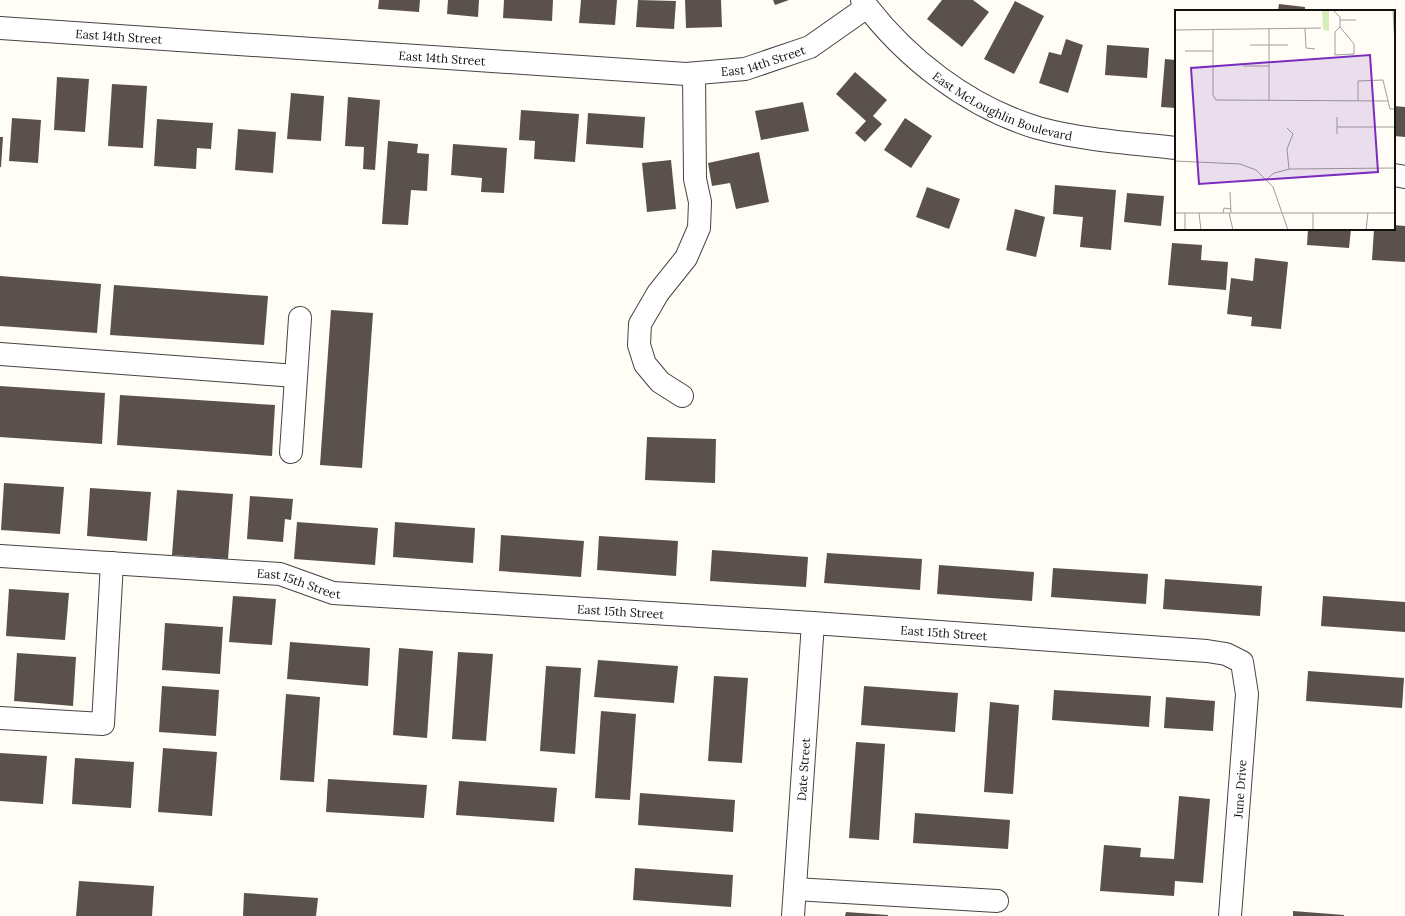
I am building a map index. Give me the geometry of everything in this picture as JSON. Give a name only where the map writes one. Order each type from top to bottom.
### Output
[{"type":"street","name":"East 14th Street","points":[[0,28],[694,74],[745,70],[810,47],[865,4]]},
{"type":"street","name":"East McLoughlin Boulevard","points":[[865,4],[892,36],[922,64],[976,102],[1038,128],[1074,136],[1175,148]]},
{"type":"street","points":[[682,396],[660,382],[645,364],[639,345],[640,324],[658,293],[686,258],[699,228],[700,202],[695,179],[694,74]]},
{"type":"street","points":[[1395,175],[1405,177]]},
{"type":"street","points":[[291,452],[300,318]]},
{"type":"street","points":[[0,354],[296,376]]},
{"type":"street","name":"East 15th Street","points":[[0,556],[280,574],[333,593],[813,623],[1207,651],[1226,654],[1242,662]]},
{"type":"street","points":[[0,718],[103,724],[112,563]]},
{"type":"street","name":"Date Street","points":[[793,916],[813,623]]},
{"type":"street","name":"June Drive","points":[[1230,916],[1247,694],[1242,662]]},
{"type":"street","points":[[795,889],[997,901]]},
{"type":"building","points":[[379,0],[420,0],[419,12],[378,9]]},
{"type":"building","points":[[448,0],[479,0],[478,17],[447,14]]},
{"type":"building","points":[[504,0],[553,0],[552,21],[503,18]]},
{"type":"building","points":[[581,0],[617,0],[615,25],[579,23]]},
{"type":"building","points":[[638,0],[676,1],[674,29],[636,27]]},
{"type":"building","points":[[685,0],[721,0],[722,27],[686,28]]},
{"type":"building","points":[[773,0],[789,0],[775,5]]},
{"type":"building","points":[[942,0],[973,0],[989,12],[962,47],[927,19]]},
{"type":"building","points":[[1015,1],[1044,16],[1014,74],[984,59]]},
{"type":"building","points":[[1279,4],[1305,7],[1305,10],[1278,10]]},
{"type":"building","points":[[1066,39],[1083,45],[1068,93],[1039,83],[1049,52],[1061,55]]},
{"type":"building","points":[[1107,45],[1149,48],[1147,78],[1105,75]]},
{"type":"building","points":[[1165,59],[1175,60],[1175,108],[1161,107]]},
{"type":"building","points":[[855,72],[887,100],[873,116],[882,124],[865,142],[855,133],[866,121],[836,94]]},
{"type":"building","points":[[57,77],[89,79],[85,132],[54,130]]},
{"type":"building","points":[[112,84],[147,86],[143,148],[108,146]]},
{"type":"building","points":[[291,93],[324,96],[321,141],[287,139]]},
{"type":"building","points":[[348,97],[380,100],[375,170],[363,169],[364,147],[345,146]]},
{"type":"building","points":[[803,102],[809,131],[761,140],[755,111]]},
{"type":"building","points":[[1395,106],[1405,107],[1405,137],[1395,136]]},
{"type":"building","points":[[521,110],[579,114],[575,162],[534,159],[535,141],[519,140]]},
{"type":"building","points":[[588,113],[645,117],[643,148],[586,144]]},
{"type":"building","points":[[12,118],[41,120],[38,163],[9,161]]},
{"type":"building","points":[[905,118],[932,136],[911,168],[884,150]]},
{"type":"building","points":[[157,119],[213,123],[211,149],[197,148],[196,169],[154,166]]},
{"type":"building","points":[[238,129],[276,132],[273,173],[235,170]]},
{"type":"building","points":[[0,137],[3,137],[1,167],[0,167]]},
{"type":"building","points":[[388,141],[418,144],[417,153],[429,154],[427,191],[411,190],[408,225],[382,224]]},
{"type":"building","points":[[453,144],[507,148],[504,193],[481,192],[482,178],[451,175]]},
{"type":"building","points":[[759,152],[769,202],[736,209],[730,183],[712,186],[708,163]]},
{"type":"building","points":[[671,160],[676,209],[647,212],[642,163]]},
{"type":"building","points":[[1055,185],[1116,190],[1111,250],[1080,247],[1083,217],[1053,214]]},
{"type":"building","points":[[927,187],[960,199],[949,229],[916,217]]},
{"type":"building","points":[[1127,193],[1164,196],[1161,226],[1124,222]]},
{"type":"building","points":[[1015,209],[1045,217],[1036,257],[1006,250]]},
{"type":"building","points":[[1395,225],[1405,226],[1405,262],[1372,260],[1374,230],[1395,230]]},
{"type":"building","points":[[1308,230],[1351,230],[1349,248],[1307,245]]},
{"type":"building","points":[[1172,243],[1202,245],[1201,260],[1228,262],[1226,290],[1168,285]]},
{"type":"building","points":[[1255,258],[1288,262],[1281,329],[1251,326],[1252,317],[1227,314],[1231,278],[1253,281]]},
{"type":"building","points":[[0,276],[101,284],[97,333],[0,326]]},
{"type":"building","points":[[114,285],[268,296],[264,345],[110,335]]},
{"type":"building","points":[[331,310],[373,313],[362,468],[320,465]]},
{"type":"building","points":[[0,386],[105,393],[102,444],[0,437]]},
{"type":"building","points":[[120,395],[275,405],[272,456],[117,445]]},
{"type":"building","points":[[647,437],[716,439],[715,483],[645,480]]},
{"type":"building","points":[[4,483],[64,487],[60,534],[1,530]]},
{"type":"building","points":[[90,488],[151,492],[147,541],[87,536]]},
{"type":"building","points":[[177,490],[233,494],[228,559],[172,555]]},
{"type":"building","points":[[250,496],[293,499],[291,520],[285,519],[283,542],[247,539]]},
{"type":"building","points":[[297,522],[378,528],[375,565],[294,559]]},
{"type":"building","points":[[395,522],[475,528],[473,563],[393,557]]},
{"type":"building","points":[[501,535],[584,541],[581,577],[499,571]]},
{"type":"building","points":[[599,536],[678,541],[676,576],[597,570]]},
{"type":"building","points":[[712,550],[808,557],[806,587],[710,581]]},
{"type":"building","points":[[827,553],[922,559],[920,590],[824,583]]},
{"type":"building","points":[[939,565],[1034,572],[1032,601],[937,594]]},
{"type":"building","points":[[1053,568],[1148,574],[1146,604],[1051,597]]},
{"type":"building","points":[[1165,579],[1262,586],[1260,616],[1163,609]]},
{"type":"building","points":[[9,589],[69,593],[65,640],[6,636]]},
{"type":"building","points":[[233,596],[276,599],[272,645],[229,642]]},
{"type":"building","points":[[1323,596],[1405,602],[1405,632],[1321,626]]},
{"type":"building","points":[[165,623],[223,627],[220,674],[162,670]]},
{"type":"building","points":[[290,642],[370,648],[368,686],[287,679]]},
{"type":"building","points":[[399,648],[433,651],[427,738],[393,735]]},
{"type":"building","points":[[458,652],[493,654],[486,741],[452,739]]},
{"type":"building","points":[[17,653],[76,657],[73,706],[14,701]]},
{"type":"building","points":[[598,660],[678,666],[674,703],[594,697]]},
{"type":"building","points":[[546,666],[581,668],[575,754],[540,751]]},
{"type":"building","points":[[1308,671],[1404,678],[1402,708],[1306,701]]},
{"type":"building","points":[[714,676],[748,678],[742,763],[708,761]]},
{"type":"building","points":[[162,686],[219,690],[216,736],[159,732]]},
{"type":"building","points":[[864,686],[958,693],[955,732],[861,725]]},
{"type":"building","points":[[1054,690],[1151,696],[1149,727],[1052,720]]},
{"type":"building","points":[[286,694],[320,697],[314,782],[280,780]]},
{"type":"building","points":[[1166,697],[1215,701],[1213,731],[1164,728]]},
{"type":"building","points":[[990,702],[1019,705],[1013,794],[984,792]]},
{"type":"building","points":[[601,711],[636,714],[630,800],[595,798]]},
{"type":"building","points":[[856,742],[885,744],[879,840],[849,838]]},
{"type":"building","points":[[163,748],[217,752],[212,816],[158,812]]},
{"type":"building","points":[[0,753],[47,756],[43,804],[0,801]]},
{"type":"building","points":[[75,758],[134,762],[131,808],[72,804]]},
{"type":"building","points":[[328,779],[427,785],[424,818],[326,812]]},
{"type":"building","points":[[459,781],[557,788],[554,822],[456,815]]},
{"type":"building","points":[[640,793],[735,800],[733,832],[638,825]]},
{"type":"building","points":[[1179,796],[1210,799],[1203,883],[1175,881],[1174,896],[1100,891],[1104,845],[1141,848],[1140,857],[1174,859]]},
{"type":"building","points":[[915,813],[1010,820],[1008,849],[913,843]]},
{"type":"building","points":[[635,868],[733,875],[731,907],[633,900]]},
{"type":"building","points":[[79,881],[154,886],[152,916],[76,916]]},
{"type":"building","points":[[244,893],[318,898],[316,916],[243,916]]},
{"type":"building","points":[[1293,911],[1344,915],[1344,916],[1293,916]]},
{"type":"building","points":[[846,912],[888,915],[888,916],[845,916]]}]
